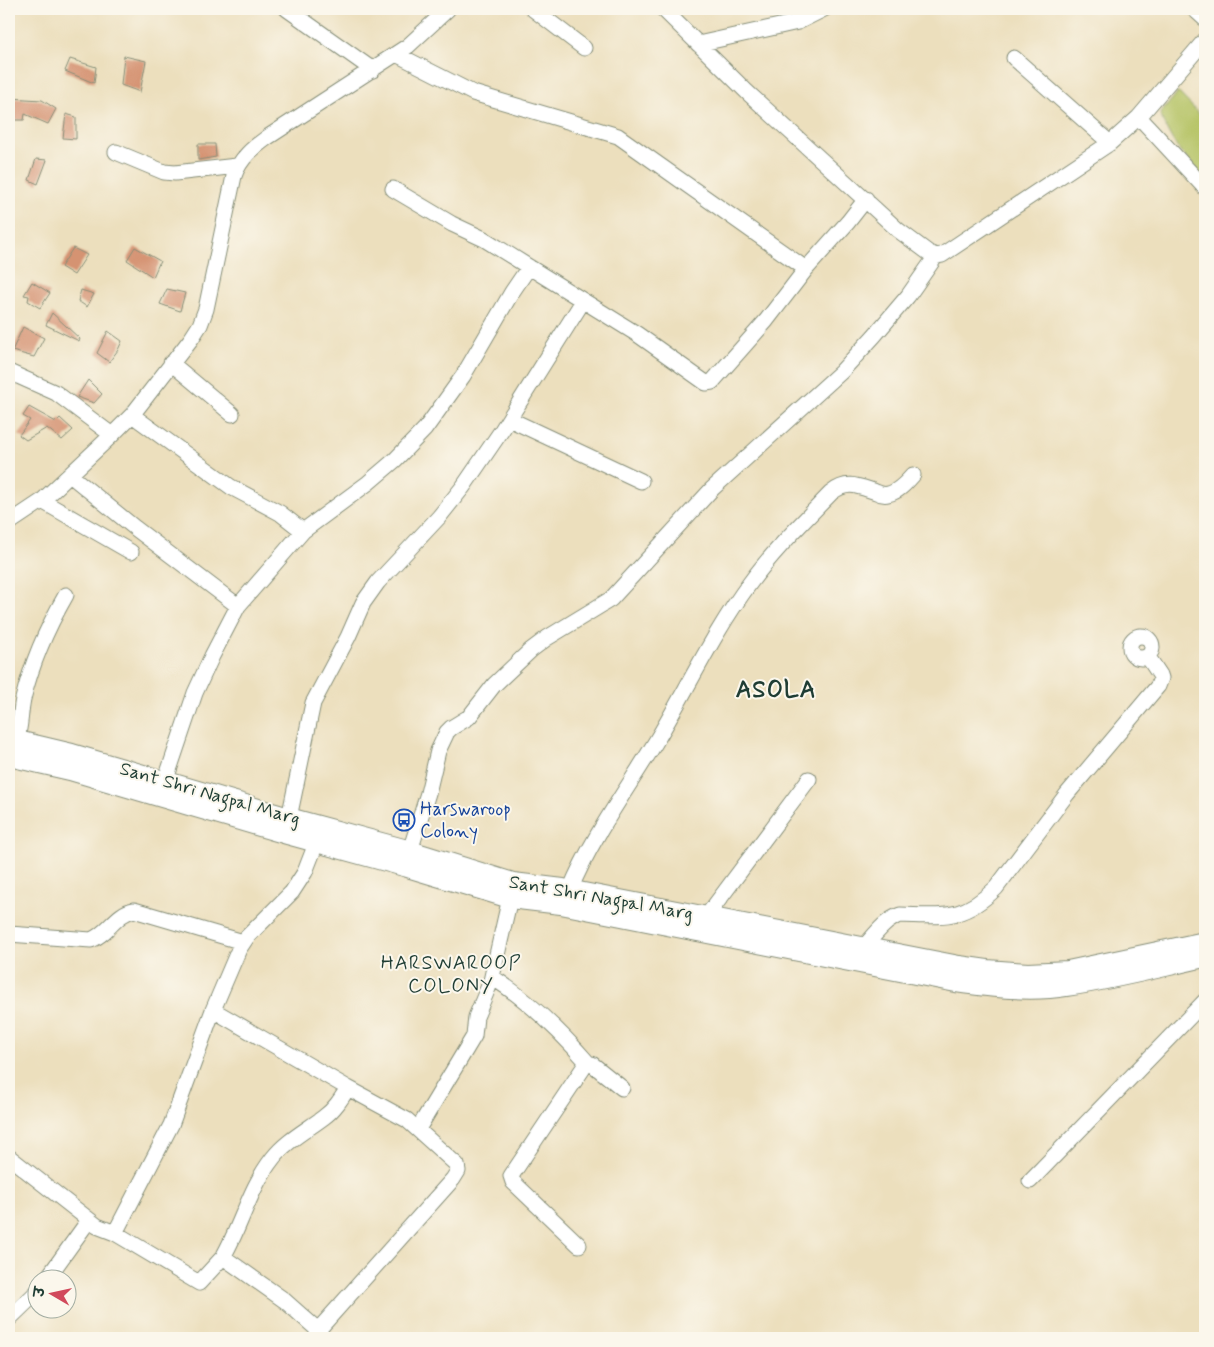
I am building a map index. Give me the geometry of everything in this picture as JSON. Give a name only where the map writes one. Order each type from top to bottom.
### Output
[{"type":"main road","name":"Sant Shri Nagpal Marg","points":[[11,745],[72,754],[289,818],[410,851],[513,883],[570,890],[958,966],[1028,973],[1068,971],[1205,942]]},
{"type":"main road","name":"Sant Shri Nagpal Marg","points":[[11,745],[70,770],[510,898],[561,904],[946,980],[985,986],[1065,987],[1205,957]]},
{"type":"street","points":[[287,9],[373,70]]},
{"type":"street","points":[[9,523],[42,501],[132,415],[200,325],[206,309],[237,166],[251,150],[268,137],[396,54],[420,36],[448,9]]},
{"type":"street","points":[[533,9],[584,48]]},
{"type":"street","points":[[663,9],[747,92],[898,230],[936,256],[942,255],[1110,142],[1139,117],[1205,40]]},
{"type":"street","points":[[698,44],[798,22],[824,9]]},
{"type":"street","points":[[1194,9],[1205,20]]},
{"type":"street","points":[[396,54],[473,93],[618,136],[806,269]]},
{"type":"street","points":[[1014,58],[1110,142]]},
{"type":"street","points":[[1139,117],[1205,188]]},
{"type":"street","points":[[116,152],[164,172],[176,173],[237,166]]},
{"type":"street","points":[[393,189],[452,224],[484,239],[637,334],[706,383],[712,382],[766,321],[806,269],[866,199]]},
{"type":"street","points":[[410,851],[428,793],[438,752],[447,732],[469,717],[494,685],[531,650],[547,638],[611,599],[712,489],[848,365],[908,296],[936,256]]},
{"type":"street","points":[[165,782],[195,693],[238,606],[303,531],[368,483],[395,460],[425,428],[463,376],[512,292],[529,268]]},
{"type":"street","points":[[289,818],[313,702],[348,638],[363,603],[378,582],[439,517],[463,487],[584,301]]},
{"type":"street","points":[[171,363],[232,414]]},
{"type":"street","points":[[9,372],[56,393],[112,435]]},
{"type":"street","points":[[132,415],[231,487],[280,513],[303,531]]},
{"type":"street","points":[[509,419],[642,481]]},
{"type":"street","points":[[70,475],[135,528],[238,606]]},
{"type":"street","points":[[570,890],[585,855],[657,740],[714,639],[749,584],[767,561],[841,486],[856,486],[886,495],[897,490],[912,475]]},
{"type":"street","points":[[42,501],[131,552]]},
{"type":"street","points":[[11,745],[38,647],[50,621],[66,595]]},
{"type":"street","points":[[863,948],[894,917],[900,915],[951,916],[967,910],[988,896],[996,888],[1066,794],[1158,686],[1161,678],[1148,656]]},
{"type":"street","points":[[706,917],[809,778]]},
{"type":"street","points":[[115,1233],[171,1125],[233,961],[243,942],[292,892],[305,872],[317,841]]},
{"type":"street","points":[[418,1129],[472,1040],[476,1017],[489,989],[510,898]]},
{"type":"street","points":[[9,934],[91,940],[102,934],[123,914],[134,910],[243,942]]},
{"type":"street","points":[[492,977],[528,1004],[571,1044],[588,1063],[592,1064],[622,1088]]},
{"type":"street","points":[[1030,1181],[1205,1001]]},
{"type":"street","points":[[214,1010],[407,1120],[456,1162],[458,1168],[456,1174],[321,1335],[284,1300],[223,1257]]},
{"type":"street","points":[[579,1245],[513,1182],[511,1176],[583,1066],[588,1063]]},
{"type":"street","points":[[9,1157],[97,1226],[115,1233],[199,1283],[223,1257],[262,1174],[272,1159],[280,1150],[325,1117],[336,1106],[348,1088]]},
{"type":"street","points":[[53,1270],[89,1220]]},
{"type":"street","points":[[9,1319],[28,1301]]},
{"type":"green space","points":[[1178,92],[1205,120],[1205,178],[1179,149],[1169,134],[1160,114]]},
{"type":"building","points":[[124,56],[146,61],[140,92],[121,85]]},
{"type":"building","points":[[70,59],[96,67],[94,83],[65,71]]},
{"type":"building","points":[[9,98],[42,100],[56,109],[48,124],[25,114],[24,120],[9,120]]},
{"type":"building","points":[[66,114],[76,117],[76,139],[63,138]]},
{"type":"building","points":[[198,144],[215,144],[216,157],[198,160]]},
{"type":"building","points":[[36,159],[47,160],[38,184],[29,180]]},
{"type":"building","points":[[135,247],[160,261],[153,277],[127,260]]},
{"type":"building","points":[[73,248],[87,255],[74,275],[61,267]]},
{"type":"building","points":[[32,282],[50,293],[40,308],[28,301],[29,296],[24,295]]},
{"type":"building","points":[[167,289],[185,293],[180,311],[160,304]]},
{"type":"building","points":[[81,290],[94,294],[87,307],[78,301]]},
{"type":"building","points":[[52,313],[80,339],[79,341],[46,325]]},
{"type":"building","points":[[23,327],[44,338],[34,357],[12,351]]},
{"type":"building","points":[[108,331],[122,341],[109,362],[97,353]]},
{"type":"building","points":[[88,380],[102,394],[94,403],[77,397]]},
{"type":"building","points":[[29,407],[56,422],[60,418],[73,430],[62,440],[47,428],[26,440],[19,435],[30,420],[23,416]]},
{"type":"place","name":"Harswaroop Colony","points":[[404,820]]},
{"type":"district","name":"ASOLA","points":[[776,690]]},
{"type":"district","name":"HARSWAROOP COLONY","points":[[451,974]]}]
